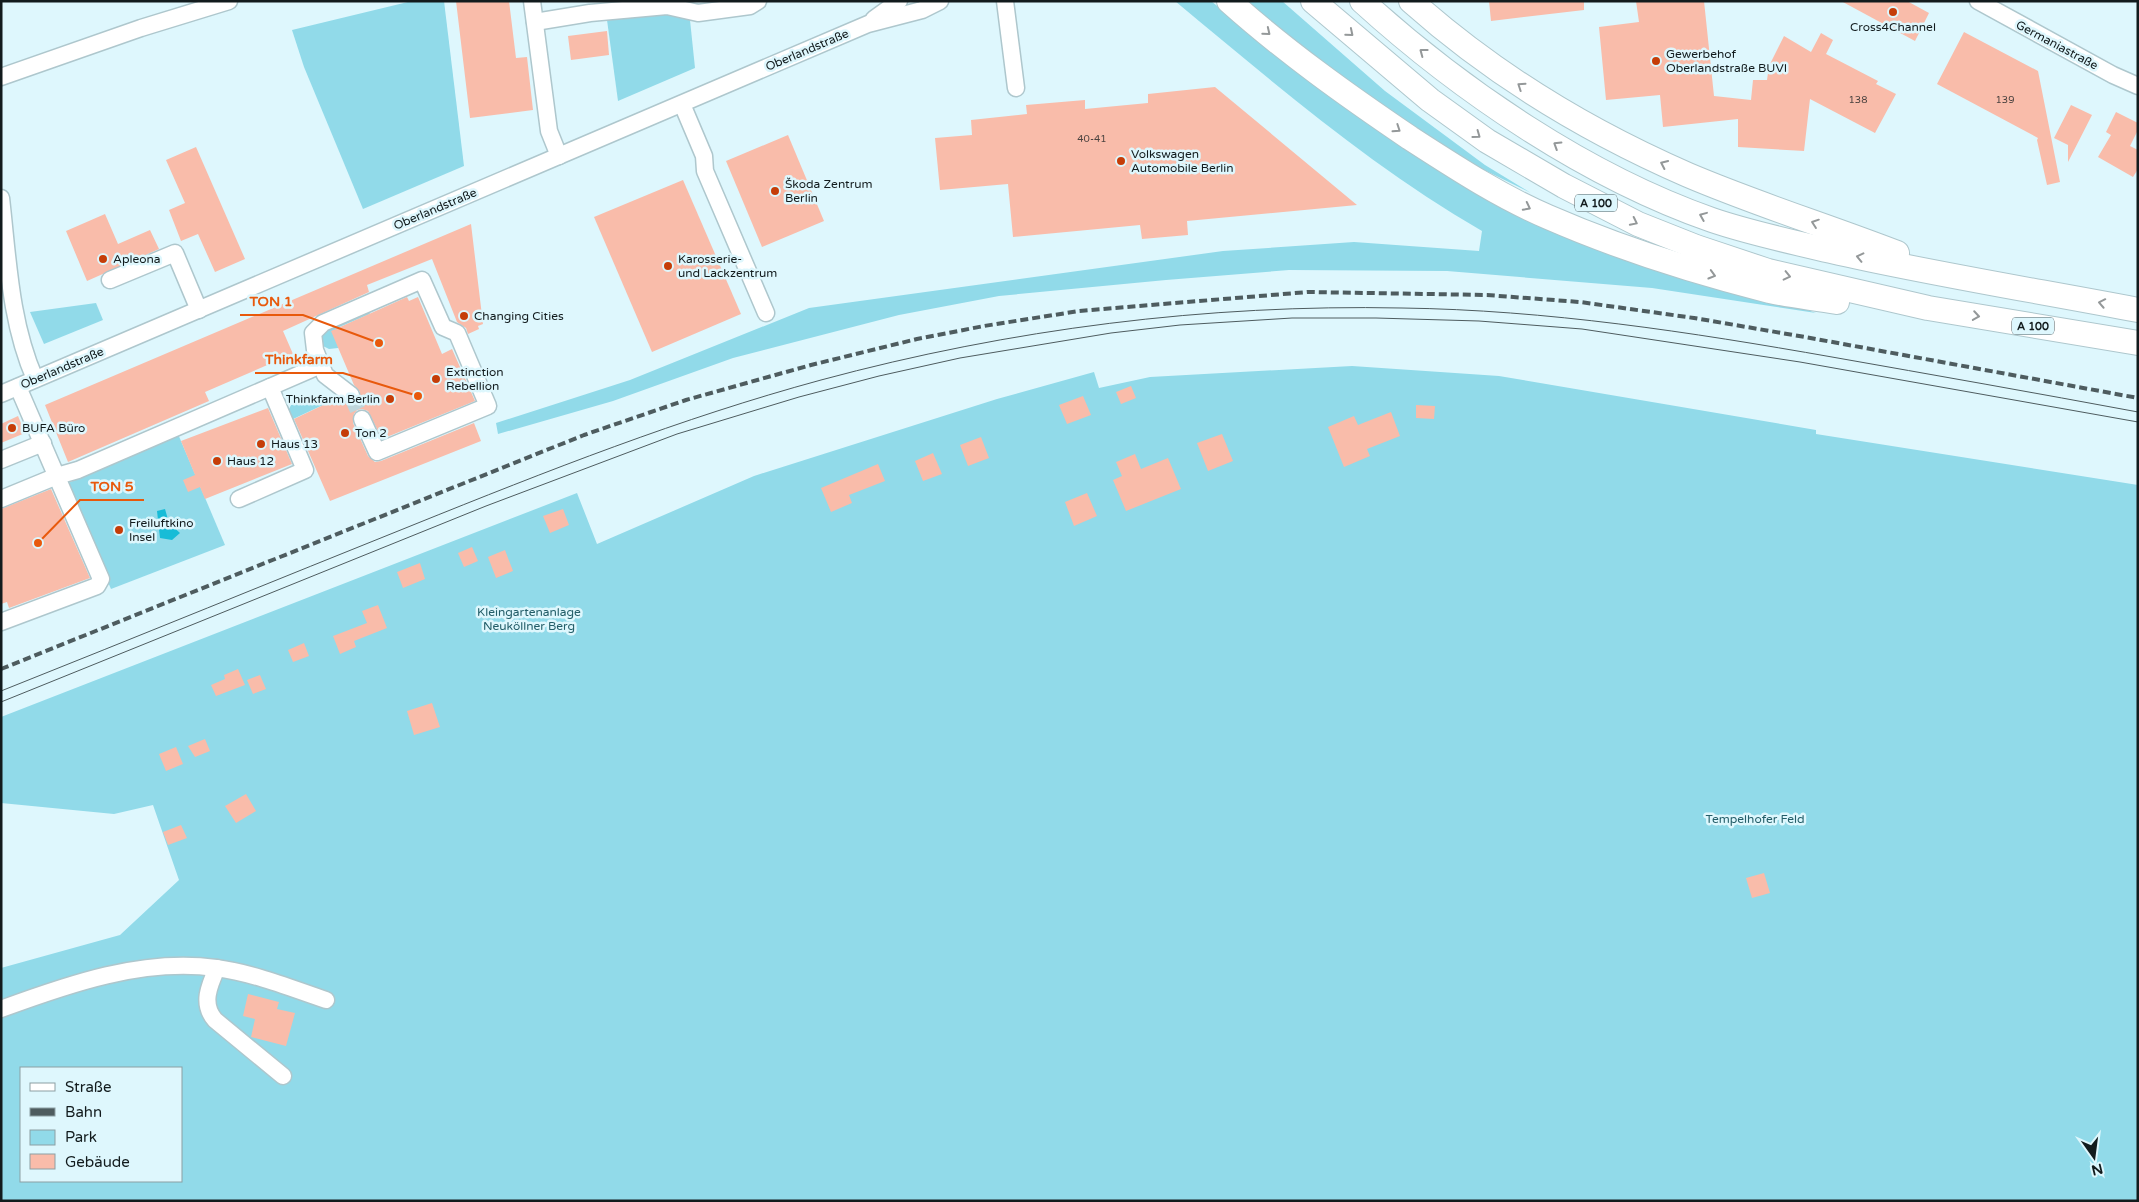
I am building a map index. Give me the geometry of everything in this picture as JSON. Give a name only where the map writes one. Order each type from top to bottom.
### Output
[{"type":"highway","points":[[1229,1],[1340,90],[1400,131],[1484,184],[1546,216],[1616,245],[1772,291],[1878,309],[1928,308]]},
{"type":"highway","name":"A 100","points":[[1313,1],[1430,100],[1487,142],[1564,186],[1638,224],[1696,247],[1768,271],[1928,308],[2138,343]]},
{"type":"highway","name":"A 100","points":[[1362,1],[1396,32],[1494,106],[1563,149],[1631,186],[1712,220],[1804,244],[1959,277],[2138,310]]},
{"type":"highway","points":[[1411,1],[1436,23],[1512,80],[1564,113],[1615,140],[1688,175],[1959,277]]},
{"type":"street","points":[[1,77],[141,28],[229,1]]},
{"type":"street","points":[[532,1],[549,131],[559,156]]},
{"type":"street","points":[[534,22],[590,13],[667,6],[698,13],[750,6],[758,1]]},
{"type":"street","name":"Oberlandstraße","points":[[868,24],[899,1]]},
{"type":"street","name":"Oberlandstraße","points":[[1,394],[868,24],[922,10],[940,1]]},
{"type":"street","points":[[1005,1],[1016,88]]},
{"type":"street","name":"Germaniastraße","points":[[1978,1],[2105,71],[2138,86]]},
{"type":"street","points":[[682,104],[704,156],[705,171],[766,313]]},
{"type":"street","points":[[1,198],[16,324],[25,357],[35,379]]},
{"type":"street","points":[[110,280],[175,253],[199,310]]},
{"type":"street","points":[[351,395],[325,375],[313,341],[317,327],[422,280],[443,327],[457,332],[488,406],[377,452],[362,419]]},
{"type":"street","points":[[1,500],[57,476],[78,470],[321,365]]},
{"type":"street","points":[[3,616],[97,586],[102,579],[18,387]]},
{"type":"street","points":[[239,499],[305,470],[270,387]]},
{"type":"street","points":[[1,460],[43,443]]},
{"type":"street","points":[[1,1009],[77,984],[138,969],[165,965],[217,968],[246,974],[326,1000]]},
{"type":"street","points":[[217,968],[208,992],[208,1012],[215,1020],[283,1076]]},
{"type":"green space","points":[[412,1],[444,1],[464,166],[363,209],[304,67],[292,30]]},
{"type":"green space","points":[[1175,1],[1211,1],[1286,62],[1481,192],[1816,313],[1652,288],[1447,271],[1289,270],[1166,280],[999,296],[899,315],[733,358],[613,401],[498,434],[496,423],[630,380],[809,308],[1223,251],[1354,242],[1479,251],[1482,231],[1401,180],[1362,152],[1286,93]]},
{"type":"green space","points":[[1241,1],[1282,1],[1385,91],[1485,165],[1531,193],[1478,167],[1391,115]]},
{"type":"green space","points":[[651,12],[682,12],[690,20],[695,68],[618,101],[607,20]]},
{"type":"green space","points":[[96,303],[103,320],[44,344],[30,312]]},
{"type":"green space","points":[[368,310],[370,314],[337,328],[338,348],[329,349],[323,346],[320,338],[324,328]]},
{"type":"green space","name":"Tempelhofer Feld","points":[[1352,366],[1499,376],[1816,430],[1816,434],[2138,485],[2138,1201],[1,1201],[1,968],[120,935],[179,880],[153,805],[114,814],[1,803],[1,717],[577,493],[597,544],[754,476],[997,399],[1094,372],[1099,388],[1150,377]]},
{"type":"green space","points":[[337,395],[338,398],[291,420],[288,411],[291,405],[307,400],[317,403]]},
{"type":"green space","points":[[178,434],[225,545],[111,589],[66,484]]},
{"type":"shaded area","points":[[165,509],[169,523],[180,533],[172,540],[160,538],[157,511]]},
{"type":"building","points":[[456,1],[509,1],[516,58],[527,57],[533,110],[470,118]]},
{"type":"building","points":[[1489,1],[1584,1],[1584,10],[1491,21]]},
{"type":"building","points":[[1636,1],[1704,1],[1714,96],[1751,100],[1753,80],[1767,80],[1769,66],[1784,36],[1811,52],[1821,33],[1833,40],[1826,54],[1878,81],[1876,84],[1896,94],[1875,133],[1810,99],[1804,151],[1738,147],[1738,119],[1663,127],[1660,95],[1606,100],[1599,27],[1639,22]]},
{"type":"building","points":[[1841,1],[1907,1],[1929,13],[1915,41]]},
{"type":"building","points":[[607,31],[609,55],[571,60],[568,36]]},
{"type":"building","points":[[1964,32],[2038,71],[2060,182],[2047,185],[2038,138],[1937,84]]},
{"type":"building","name":"Volkswagen Automobile Berlin","points":[[1215,87],[1357,205],[1187,221],[1188,235],[1142,239],[1140,225],[1013,237],[1008,184],[940,190],[935,138],[972,135],[971,120],[1027,114],[1026,105],[1085,100],[1085,109],[1148,103],[1148,94]]},
{"type":"building","points":[[2071,105],[2092,115],[2068,162],[2068,145],[2054,138]]},
{"type":"building","points":[[2116,112],[2138,123],[2138,130],[2130,146],[2138,150],[2138,169],[2133,177],[2098,157],[2111,135],[2106,132]]},
{"type":"building","name":"Škoda Zentrum Berlin","points":[[788,135],[824,221],[762,247],[726,161]]},
{"type":"building","points":[[196,147],[245,259],[215,272],[198,234],[181,241],[169,210],[185,203],[166,160]]},
{"type":"building","name":"Karosserie- und Lackzentrum","points":[[683,180],[741,314],[652,352],[594,217]]},
{"type":"building","points":[[105,214],[118,244],[150,230],[159,249],[87,281],[66,231]]},
{"type":"building","points":[[471,224],[483,324],[478,326],[479,329],[468,334],[466,328],[457,322],[432,259],[367,285],[369,292],[283,331],[293,354],[205,392],[209,401],[68,462],[45,405]]},
{"type":"building","points":[[407,297],[409,301],[418,297],[442,354],[452,349],[475,401],[382,439],[368,411],[357,410],[354,414],[353,423],[368,456],[375,462],[381,461],[474,423],[481,441],[330,501],[294,419],[338,398],[349,405],[359,401],[360,392],[354,385],[331,331]]},
{"type":"building","points":[[1131,386],[1136,398],[1121,404],[1116,392]]},
{"type":"building","points":[[1083,396],[1091,415],[1067,424],[1059,405]]},
{"type":"building","points":[[1416,405],[1435,406],[1434,419],[1416,418]]},
{"type":"building","points":[[268,408],[292,464],[205,499],[200,487],[188,492],[183,480],[195,475],[181,441]]},
{"type":"building","points":[[1391,412],[1400,436],[1367,449],[1370,456],[1344,467],[1328,427],[1354,416],[1358,425]]},
{"type":"building","name":"BUFA Büro","points":[[18,416],[25,433],[1,443],[1,424]]},
{"type":"building","points":[[1222,434],[1233,461],[1208,471],[1197,443]]},
{"type":"building","points":[[981,437],[989,458],[968,466],[960,445]]},
{"type":"building","points":[[933,453],[942,474],[923,481],[915,461]]},
{"type":"building","points":[[1135,454],[1141,469],[1168,458],[1181,489],[1126,511],[1113,480],[1122,476],[1116,462]]},
{"type":"building","points":[[878,464],[885,481],[849,495],[852,503],[831,512],[821,488]]},
{"type":"building","points":[[51,489],[90,578],[9,608],[7,602],[1,604],[1,509]]},
{"type":"building","points":[[1087,493],[1097,516],[1074,526],[1065,502]]},
{"type":"building","points":[[563,509],[569,525],[550,533],[543,516]]},
{"type":"building","points":[[472,547],[478,561],[464,567],[458,553]]},
{"type":"building","points":[[505,550],[513,571],[496,578],[488,557]]},
{"type":"building","points":[[420,563],[425,579],[403,588],[397,572]]},
{"type":"building","points":[[378,605],[387,628],[354,641],[356,647],[340,654],[333,636],[367,623],[362,611]]},
{"type":"building","points":[[304,643],[309,656],[293,662],[288,650]]},
{"type":"building","points":[[238,669],[245,685],[216,696],[211,685],[225,679],[224,675]]},
{"type":"building","points":[[260,675],[266,689],[253,694],[247,680]]},
{"type":"building","points":[[432,703],[440,727],[414,735],[407,711]]},
{"type":"building","points":[[205,739],[210,751],[195,757],[188,746]]},
{"type":"building","points":[[176,747],[183,764],[166,771],[159,754]]},
{"type":"building","points":[[246,794],[256,811],[236,823],[225,806]]},
{"type":"building","points":[[181,825],[187,838],[168,845],[163,832]]},
{"type":"building","points":[[1764,873],[1770,893],[1752,898],[1746,878]]},
{"type":"building","points":[[248,994],[279,1002],[277,1009],[295,1013],[286,1046],[251,1037],[255,1019],[243,1016]]},
{"type":"tunnel","points":[[351,395],[362,419]]},
{"type":"tram line","points":[[1,691],[514,485],[615,446],[717,411],[821,380],[892,362],[1036,334],[1109,323],[1256,310],[1329,308],[1402,308],[1510,313],[1618,324],[1725,339],[2138,412]]},
{"type":"tram line","points":[[1,702],[486,506],[677,434],[799,397],[879,376],[960,358],[1111,333],[1180,325],[1292,318],[1479,321],[1582,329],[1800,362],[2138,422]]},
{"type":"railway","points":[[1,669],[584,435],[686,400],[811,365],[917,339],[1079,311],[1308,292],[1487,295],[1580,302],[1694,318],[1805,337],[2138,398]]},
{"type":"place","name":"Cross4Channel","points":[[1893,12]]},
{"type":"place","name":"Gewerbehof Oberlandstraße BUVI","points":[[1656,61]]},
{"type":"place","name":"Volkswagen Automobile Berlin","points":[[1121,161]]},
{"type":"place","name":"Škoda Zentrum Berlin","points":[[775,191]]},
{"type":"place","name":"Apleona","points":[[103,259]]},
{"type":"place","name":"Karosserie- und Lackzentrum","points":[[668,266]]},
{"type":"place","name":"Changing Cities","points":[[464,316]]},
{"type":"place","name":"TON 1","points":[[379,343]]},
{"type":"place","name":"Extinction Rebellion","points":[[436,379]]},
{"type":"place","name":"Thinkfarm","points":[[418,396]]},
{"type":"place","name":"Thinkfarm Berlin","points":[[390,399]]},
{"type":"place","name":"BUFA Büro","points":[[12,428]]},
{"type":"place","name":"Ton 2","points":[[345,433]]},
{"type":"place","name":"Haus 13","points":[[261,444]]},
{"type":"place","name":"Haus 12","points":[[217,461]]},
{"type":"place","name":"Freiluftkino Insel","points":[[119,530]]},
{"type":"place","name":"TON 5","points":[[38,543]]},
{"type":"park label","name":"Kleingartenanlage Neuköllner Berg","points":[[529,619]]}]
